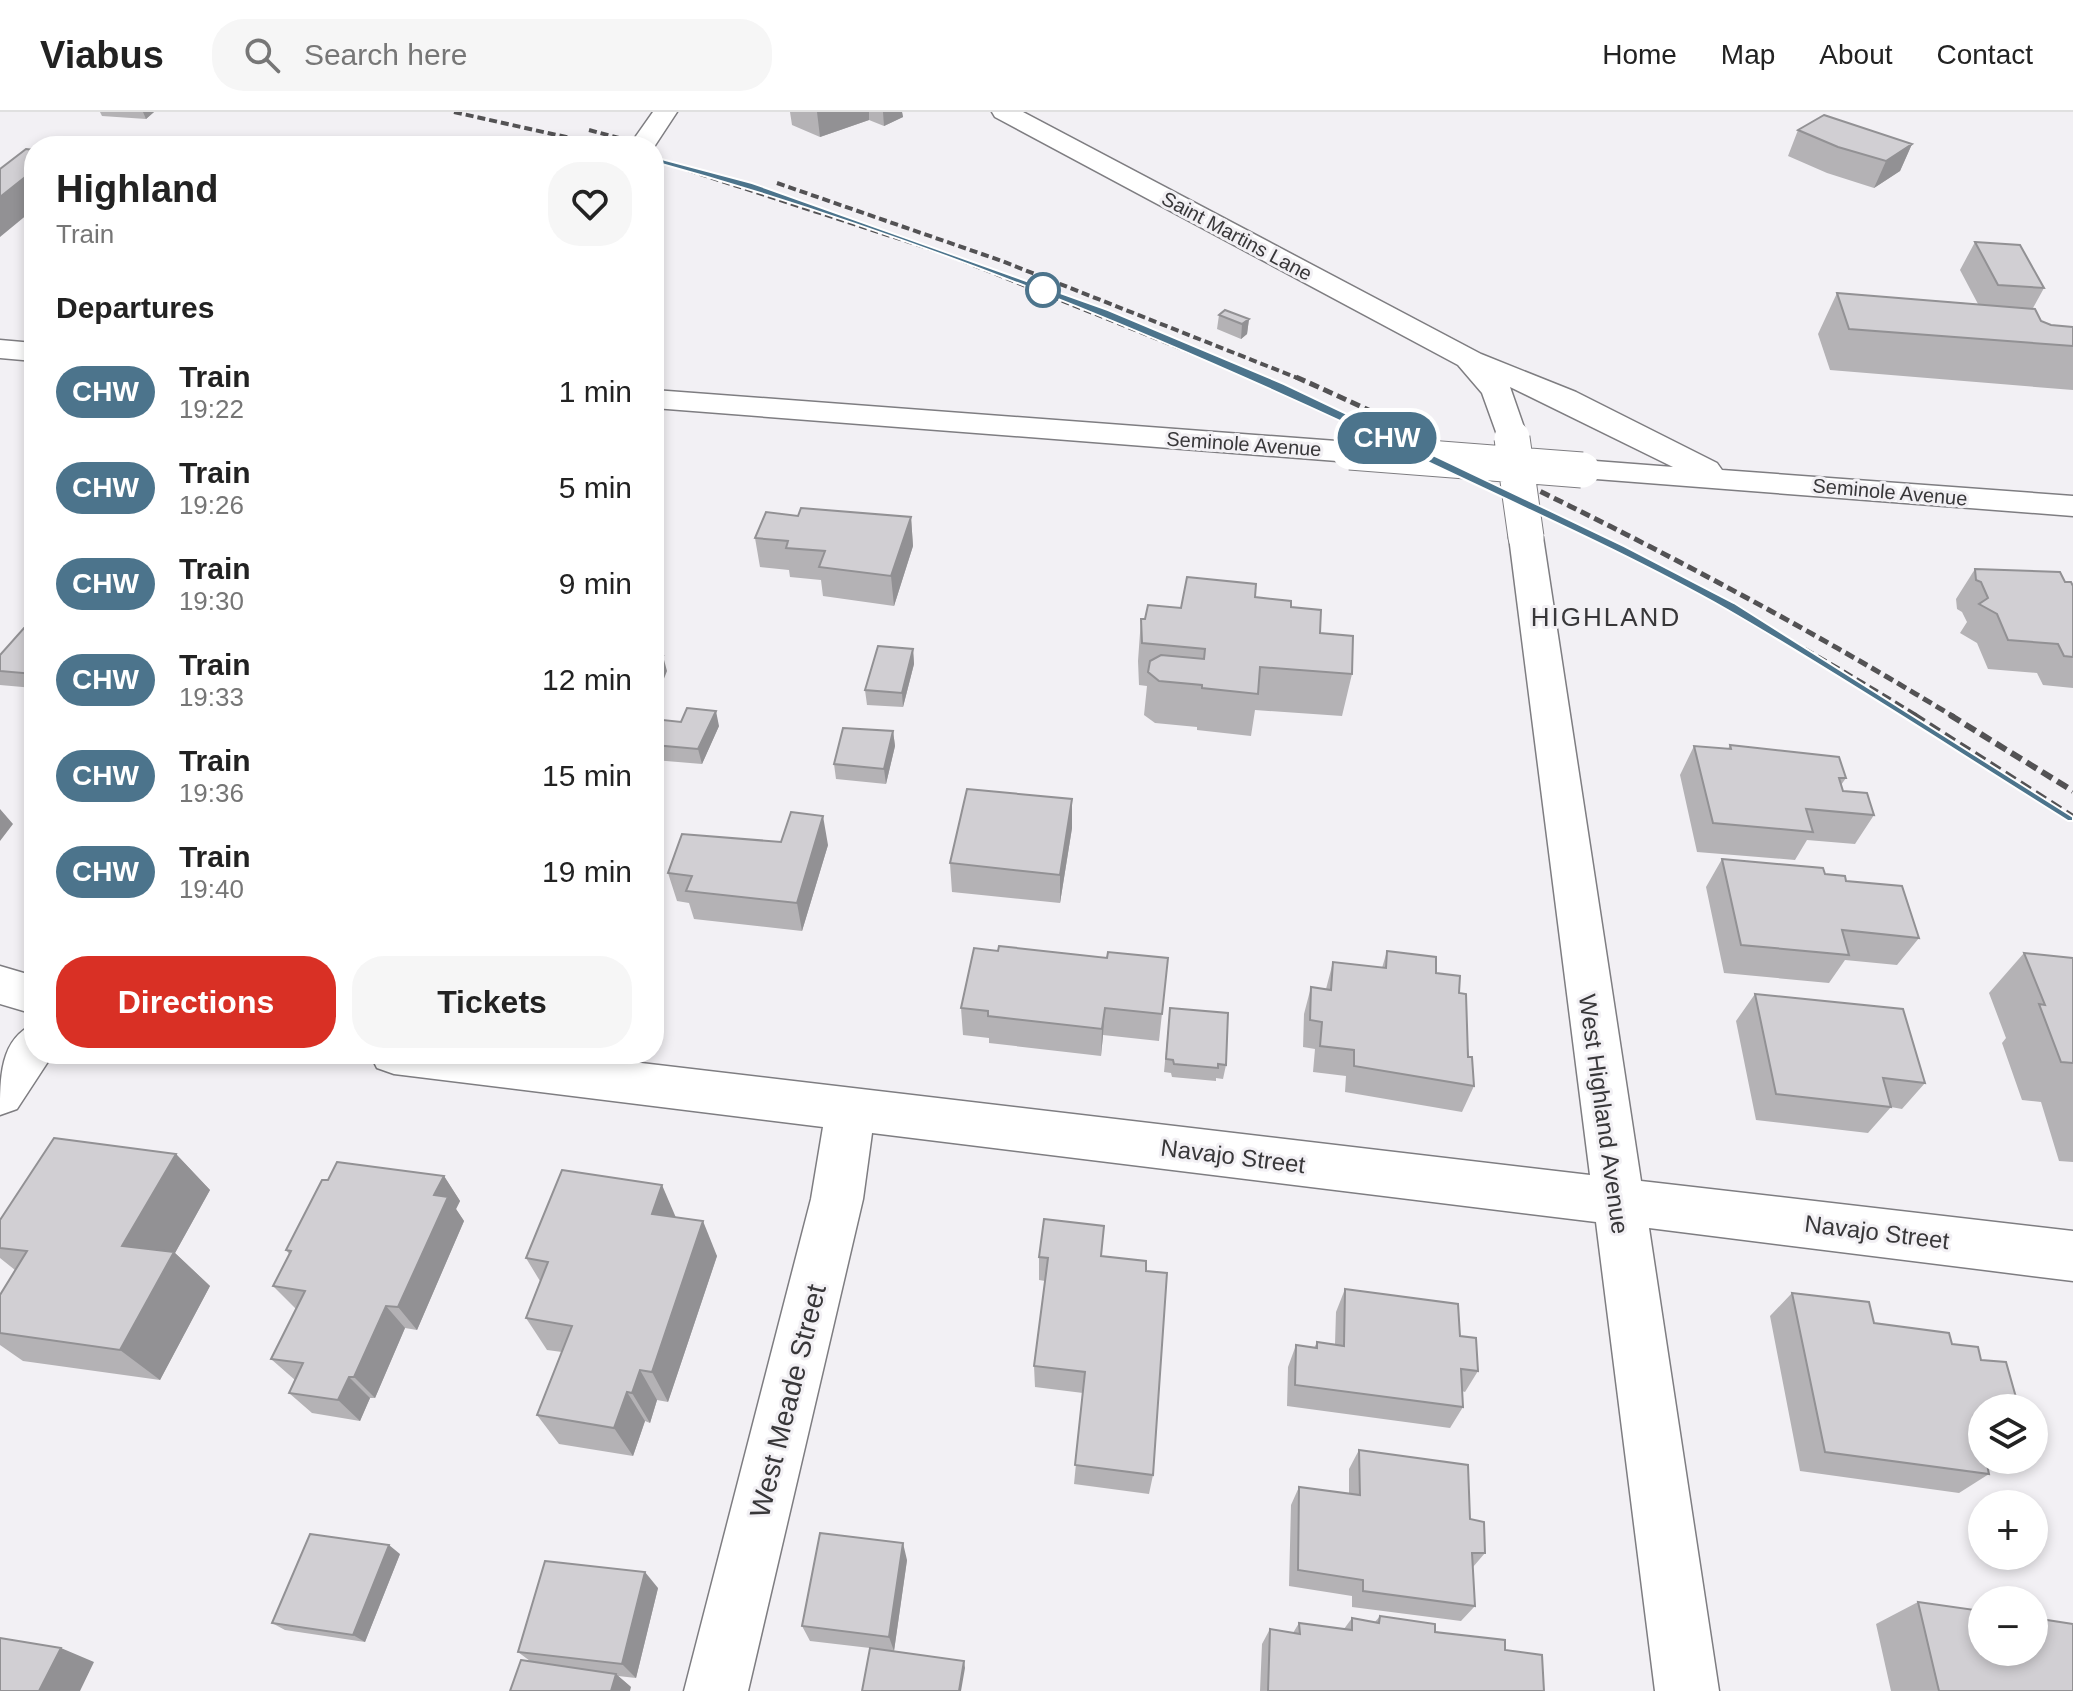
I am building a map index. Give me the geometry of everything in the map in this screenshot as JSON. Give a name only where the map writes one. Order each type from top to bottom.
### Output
[{"type":"street","points":[[649,136],[665,112]]},
{"type":"street","name":"Saint Martins Lane","points":[[1004,112],[1469,359],[1565,399],[1721,478]]},
{"type":"street","points":[[0,349],[24,351]]},
{"type":"street","name":"Saint Martins Lane","points":[[1469,359],[1492,379],[1502,397],[1514,450],[1526,537]]},
{"type":"street","name":"Seminole Avenue","points":[[664,400],[1350,452],[1514,450],[1582,470],[2073,506]]},
{"type":"street","name":"West Highland Avenue","points":[[1526,537],[1687,1691]]},
{"type":"street","points":[[0,985],[24,992]]},
{"type":"street","points":[[0,1094],[24,1059]]},
{"type":"street","name":"Navajo Street","points":[[475,1064],[2073,1256]]},
{"type":"street","name":"West Meade Street","points":[[716,1691],[837,1199],[850,1110]]},
{"type":"building","points":[[1824,115],[1912,144],[1886,161],[1838,147],[1798,130]]},
{"type":"building","points":[[24,151],[24,178],[0,197],[0,169]]},
{"type":"building","points":[[1975,242],[2020,245],[2044,288],[1998,285]]},
{"type":"building","points":[[1837,293],[2035,309],[2041,321],[2073,327],[2073,346],[1849,329]]},
{"type":"building","points":[[1225,310],[1249,319],[1242,324],[1219,315]]},
{"type":"building","points":[[801,508],[911,517],[891,576],[819,567],[825,551],[786,548],[788,541],[755,538],[766,512],[798,516]]},
{"type":"building","points":[[1975,569],[2060,572],[2065,582],[2071,582],[2073,586],[2073,657],[2064,656],[2058,644],[2008,640],[1997,614],[1979,604],[1988,598],[1981,582],[1976,580]]},
{"type":"building","points":[[1187,577],[1256,584],[1255,597],[1291,601],[1291,607],[1321,610],[1320,633],[1353,636],[1352,674],[1260,667],[1258,694],[1159,681],[1148,672],[1150,661],[1161,655],[1204,659],[1205,649],[1142,643],[1141,619],[1145,619],[1148,605],[1181,608]]},
{"type":"building","points":[[24,628],[24,673],[0,671],[0,655]]},
{"type":"building","points":[[878,646],[913,649],[902,693],[865,690]]},
{"type":"building","points":[[687,708],[716,711],[698,749],[664,746],[664,720],[681,722]]},
{"type":"building","points":[[843,728],[893,731],[884,769],[834,764]]},
{"type":"building","points":[[1730,745],[1839,757],[1846,778],[1839,778],[1843,791],[1867,793],[1874,815],[1806,809],[1813,832],[1713,823],[1694,746],[1731,749]]},
{"type":"building","points":[[967,789],[1072,799],[1060,875],[950,863]]},
{"type":"building","points":[[791,812],[823,816],[797,903],[686,891],[692,876],[668,873],[682,834],[781,842]]},
{"type":"building","points":[[1722,859],[1823,868],[1825,874],[1845,876],[1846,881],[1902,886],[1919,938],[1842,930],[1849,955],[1741,945]]},
{"type":"building","points":[[999,946],[1107,958],[1108,952],[1168,958],[1162,1014],[1105,1008],[1102,1029],[988,1016],[988,1011],[961,1008],[974,948],[998,951]]},
{"type":"building","points":[[1387,951],[1436,957],[1436,973],[1460,976],[1459,993],[1466,994],[1468,1057],[1472,1057],[1474,1086],[1354,1066],[1354,1050],[1320,1046],[1322,1022],[1310,1020],[1311,987],[1331,990],[1333,962],[1386,968]]},
{"type":"building","points":[[2024,953],[2073,958],[2073,1063],[2061,1062],[2039,1004],[2045,1005]]},
{"type":"building","points":[[1755,994],[1903,1009],[1925,1083],[1883,1078],[1891,1107],[1776,1094]]},
{"type":"building","points":[[1170,1008],[1228,1013],[1226,1065],[1218,1064],[1218,1068],[1174,1064],[1173,1060],[1166,1059]]},
{"type":"building","points":[[54,1138],[176,1154],[122,1246],[174,1252],[120,1350],[0,1333],[0,1295],[27,1251],[0,1248],[0,1220]]},
{"type":"building","points":[[337,1162],[444,1176],[434,1195],[448,1197],[398,1307],[386,1306],[354,1377],[349,1377],[338,1400],[289,1393],[303,1363],[271,1359],[305,1291],[273,1286],[291,1251],[286,1250],[322,1180],[328,1180]]},
{"type":"building","points":[[562,1170],[662,1185],[652,1214],[703,1221],[652,1372],[640,1370],[632,1393],[627,1392],[614,1428],[537,1415],[572,1326],[526,1318],[548,1262],[526,1258]]},
{"type":"building","points":[[1044,1219],[1104,1226],[1101,1256],[1146,1261],[1146,1271],[1167,1273],[1153,1475],[1075,1465],[1085,1372],[1034,1366],[1048,1258],[1039,1257]]},
{"type":"building","points":[[1345,1289],[1458,1304],[1460,1336],[1476,1338],[1478,1371],[1461,1369],[1463,1407],[1295,1385],[1296,1345],[1317,1348],[1317,1342],[1344,1346]]},
{"type":"building","points":[[1792,1293],[1869,1302],[1874,1323],[1949,1333],[1952,1344],[1978,1347],[1981,1360],[2006,1362],[2015,1394],[1968,1394],[1968,1471],[1825,1452]]},
{"type":"building","points":[[1359,1450],[1468,1465],[1470,1519],[1484,1522],[1485,1553],[1472,1553],[1475,1606],[1363,1591],[1363,1580],[1298,1570],[1299,1487],[1360,1495]]},
{"type":"building","points":[[820,1533],[903,1543],[889,1637],[802,1626]]},
{"type":"building","points":[[310,1534],[389,1545],[353,1635],[272,1623]]},
{"type":"building","points":[[545,1561],[645,1572],[622,1664],[518,1652]]},
{"type":"building","points":[[1918,1602],[1968,1609],[1968,1666],[2048,1666],[2048,1620],[2073,1624],[2073,1691],[1939,1691]]},
{"type":"building","points":[[1380,1616],[1435,1624],[1435,1632],[1505,1640],[1505,1650],[1542,1655],[1544,1691],[1268,1691],[1270,1629],[1300,1634],[1299,1623],[1352,1630],[1352,1618],[1379,1623]]},
{"type":"building","points":[[0,1638],[61,1648],[39,1691],[0,1691]]},
{"type":"building","points":[[870,1648],[964,1661],[959,1691],[862,1691]]},
{"type":"building","points":[[521,1660],[616,1674],[611,1691],[510,1691]]},
{"type":"railway","points":[[454,112],[561,136]]},
{"type":"railway","points":[[589,130],[612,136]]},
{"type":"railway","points":[[664,162],[946,254],[1257,379]]},
{"type":"railway","points":[[777,183],[1002,261],[1300,379]]},
{"type":"railway","points":[[1253,377],[1508,495],[1675,578],[1918,717]]},
{"type":"railway","points":[[1296,377],[1630,536],[1794,624],[1954,717]]},
{"type":"railway","points":[[1914,715],[2073,817]]},
{"type":"railway","points":[[1950,715],[2073,791]]},
{"type":"train","name":"CHW","points":[[664,162],[749,185],[843,217],[1105,313],[1280,387],[1620,549],[1730,606],[1890,701],[2073,817]]},
{"type":"district","name":"HIGHLAND","points":[[1606,617]]}]
